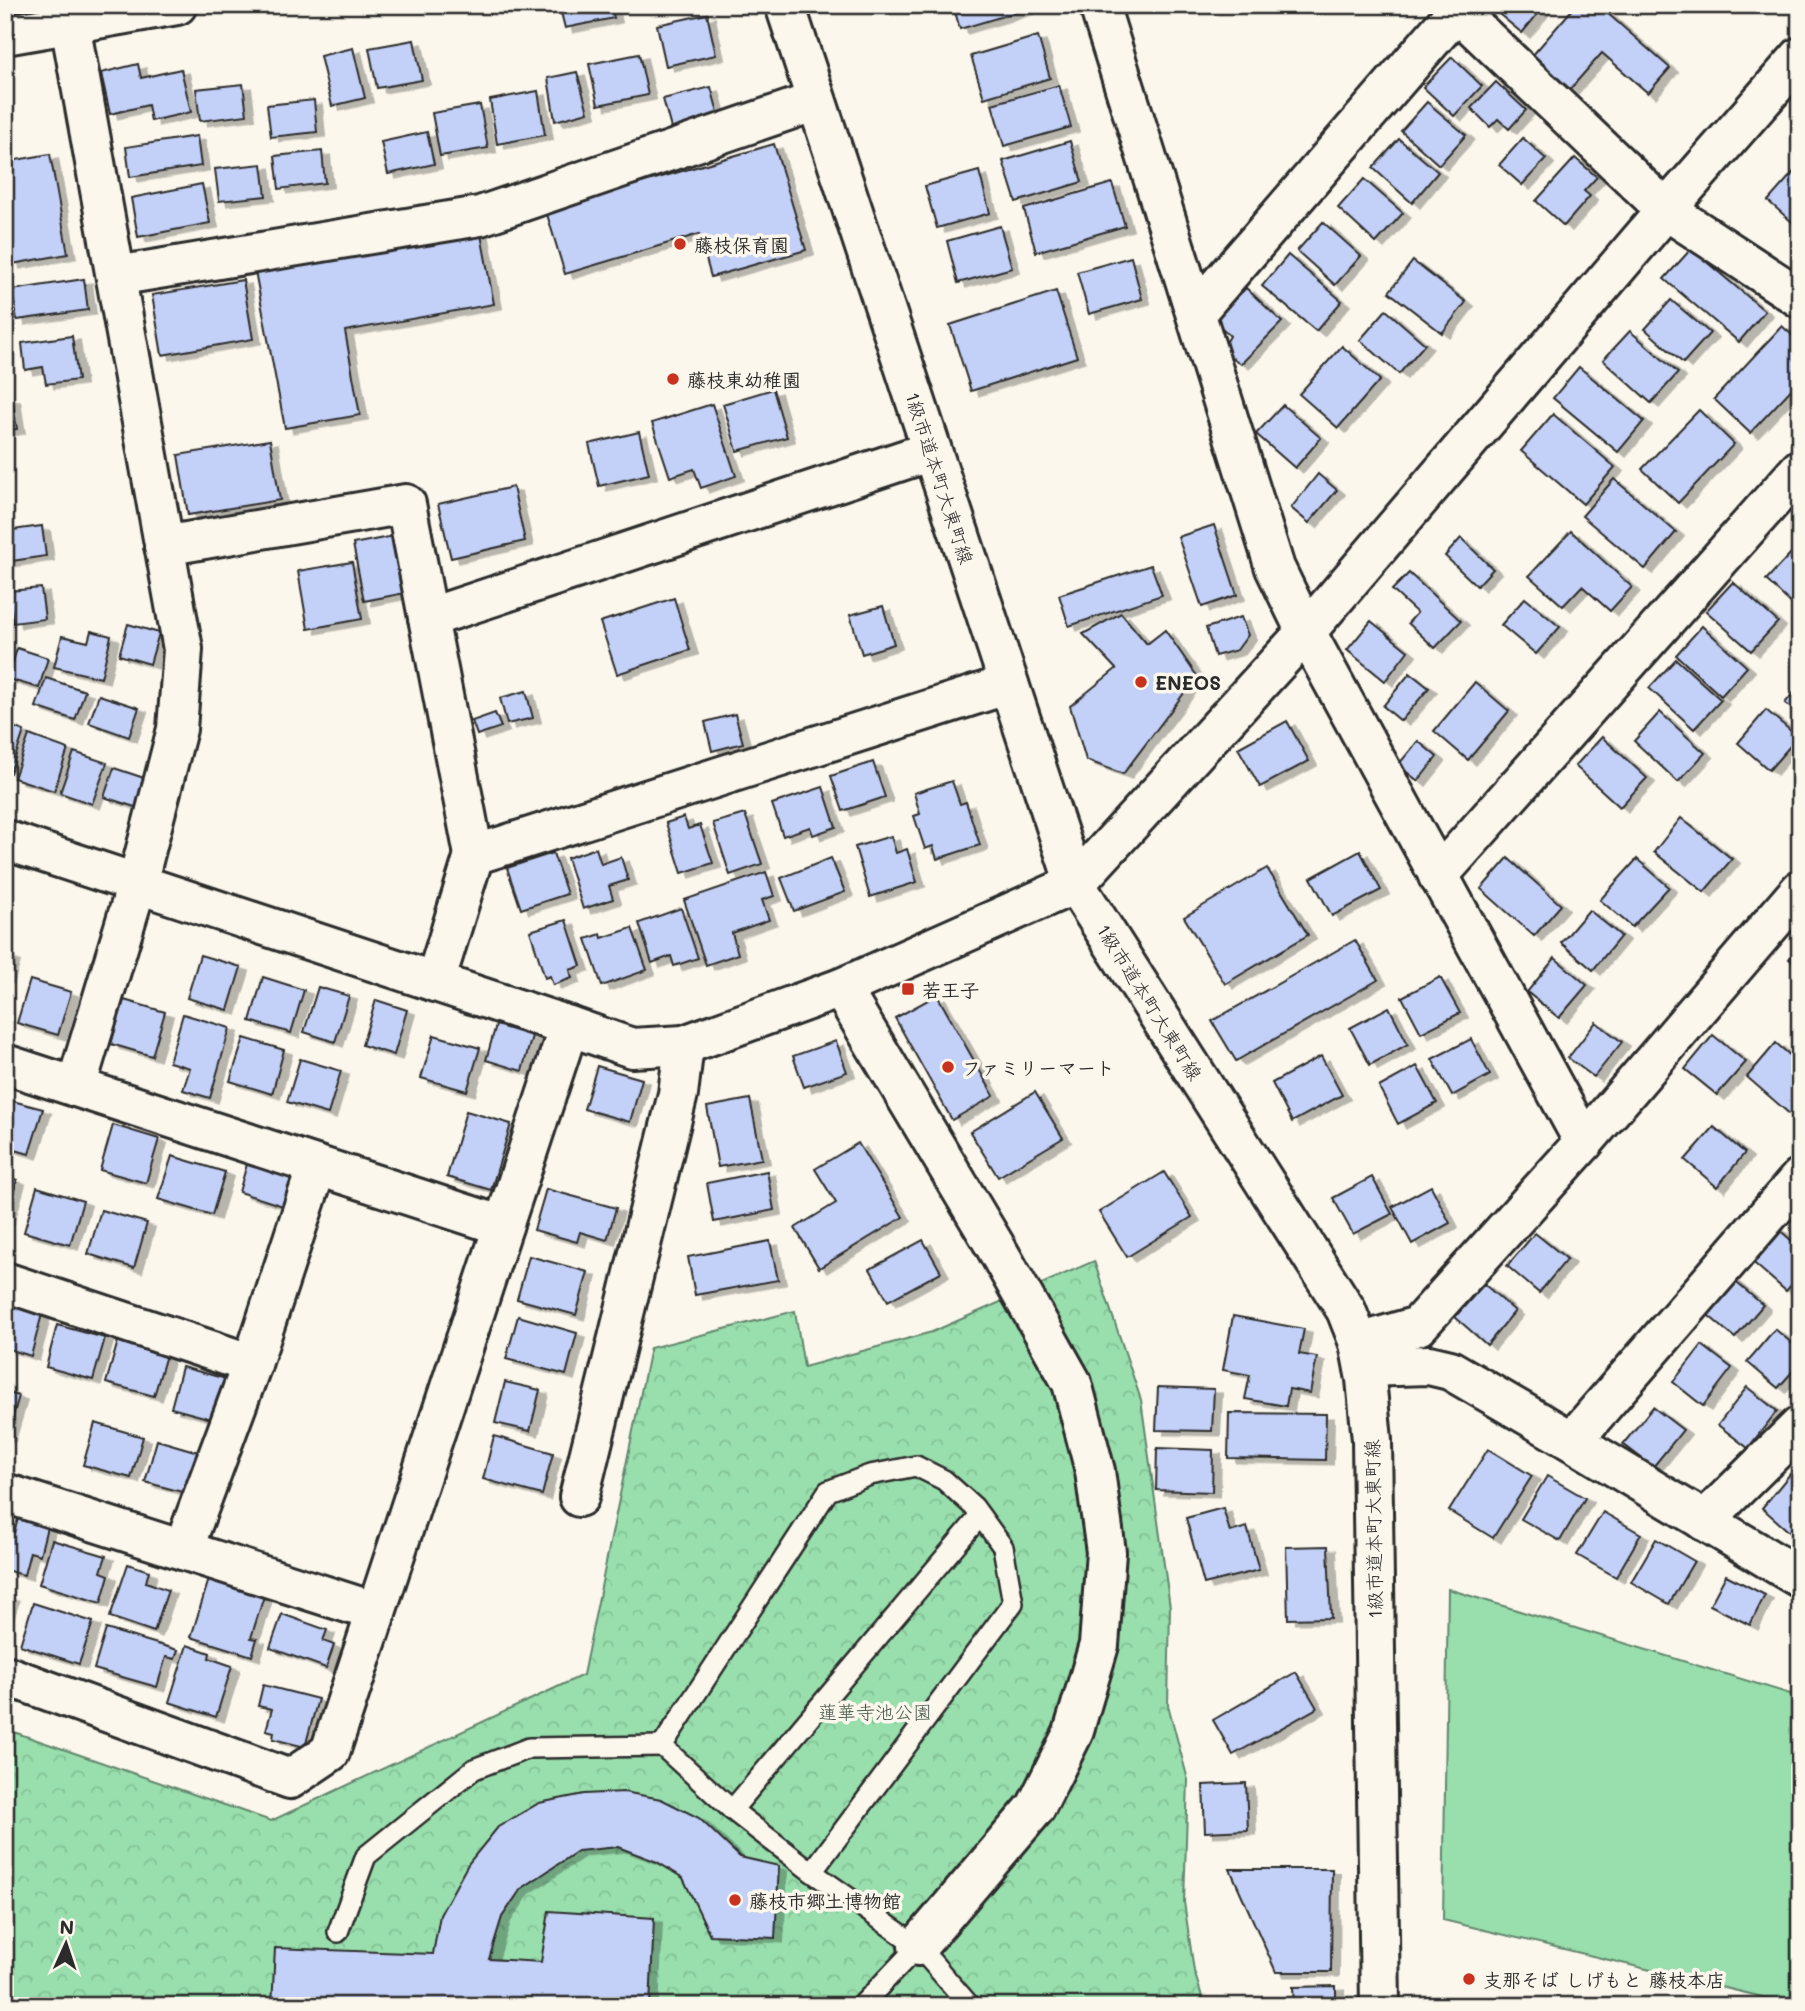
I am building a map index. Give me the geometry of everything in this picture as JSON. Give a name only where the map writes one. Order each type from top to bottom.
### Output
[{"type":"street","points":[[5,35],[177,5]]},
{"type":"street","name":"1級市道本町大東町線","points":[[785,5],[1075,884],[1346,1310],[1361,1355],[1372,1440],[1380,2006]]},
{"type":"street","points":[[1099,5],[1275,568],[1306,632],[1584,1142]]},
{"type":"street","points":[[1196,312],[1457,7],[1666,210],[1800,299]]},
{"type":"street","points":[[69,24],[183,649],[177,729],[137,884],[76,1087]]},
{"type":"street","points":[[5,840],[632,1048],[684,1045],[841,988],[1075,884],[1306,632],[1800,57]]},
{"type":"street","points":[[116,276],[481,216],[816,101]]},
{"type":"street","points":[[428,618],[931,451]]},
{"type":"street","points":[[1438,876],[1800,468]]},
{"type":"street","points":[[164,546],[406,504],[474,855],[435,982]]},
{"type":"street","points":[[474,855],[1009,684]]},
{"type":"street","points":[[1361,1355],[1418,1326],[1584,1142],[1800,890]]},
{"type":"street","points":[[841,988],[995,1246],[1072,1383],[1095,1471],[1106,1552],[1099,1645],[1073,1733],[1036,1807],[918,1946]]},
{"type":"street","points":[[5,1675],[290,1779],[330,1752],[569,1026]]},
{"type":"street","points":[[579,1497],[678,1094],[684,1045]]},
{"type":"street","points":[[5,1064],[503,1226]]},
{"type":"street","points":[[183,1550],[253,1364],[317,1166]]},
{"type":"street","points":[[1572,1441],[1800,1178]]},
{"type":"street","points":[[5,1282],[253,1364]]},
{"type":"street","points":[[1361,1355],[1450,1370],[1800,1578]]},
{"type":"street","points":[[1703,1521],[1800,1426]]},
{"type":"street","points":[[5,1493],[376,1612]]},
{"type":"lane","points":[[662,1746],[828,1491],[870,1475],[916,1466],[944,1480],[974,1507],[1003,1547],[1013,1603],[812,1872]]},
{"type":"lane","points":[[732,1810],[980,1516]]},
{"type":"lane","points":[[338,1932],[366,1856],[474,1769],[529,1748],[662,1746],[732,1810],[812,1872],[918,1946],[970,2006]]},
{"type":"lane","points":[[861,2006],[918,1946]]},
{"type":"green space","name":"蓮華寺池公園","points":[[1094,1261],[1141,1400],[1170,1607],[1168,1705],[1188,1780],[1184,1902],[1194,1971],[1205,2006],[5,2006],[5,1729],[271,1821],[583,1675],[650,1348],[795,1311],[804,1367],[932,1332]]},
{"type":"green space","points":[[1448,1589],[1800,1697],[1800,2006],[1443,1920]]},
{"type":"building","points":[[559,5],[611,5],[614,18],[565,28]]},
{"type":"building","points":[[953,5],[1026,5],[1027,9],[960,29]]},
{"type":"building","points":[[1488,5],[1545,5],[1522,33]]},
{"type":"building","points":[[1576,5],[1598,5],[1670,68],[1648,93],[1602,53],[1570,89],[1532,56]]},
{"type":"building","points":[[707,14],[716,55],[666,66],[657,25]]},
{"type":"building","points":[[1038,36],[1050,78],[984,98],[971,56]]},
{"type":"building","points":[[414,40],[422,80],[377,88],[369,48]]},
{"type":"building","points":[[353,48],[365,98],[332,106],[320,56]]},
{"type":"building","points":[[639,54],[648,95],[598,105],[589,64]]},
{"type":"building","points":[[1452,57],[1482,86],[1454,116],[1423,87]]},
{"type":"building","points":[[138,64],[141,78],[181,69],[191,112],[151,121],[148,105],[110,114],[101,73]]},
{"type":"building","points":[[577,72],[588,112],[555,121],[548,78]]},
{"type":"building","points":[[1496,82],[1526,110],[1509,129],[1498,119],[1490,127],[1471,108]]},
{"type":"building","points":[[243,84],[247,115],[200,121],[196,89]]},
{"type":"building","points":[[1059,85],[1071,127],[1004,146],[992,104]]},
{"type":"building","points":[[711,87],[720,120],[672,132],[663,99]]},
{"type":"building","points":[[538,91],[545,135],[497,144],[490,100]]},
{"type":"building","points":[[314,100],[317,132],[271,137],[267,105]]},
{"type":"building","points":[[1427,102],[1466,135],[1439,165],[1401,131]]},
{"type":"building","points":[[480,105],[488,148],[440,156],[432,113]]},
{"type":"building","points":[[427,132],[434,164],[388,174],[381,142]]},
{"type":"building","points":[[197,136],[201,166],[130,177],[126,147]]},
{"type":"building","points":[[1523,138],[1546,159],[1522,185],[1499,165]]},
{"type":"building","points":[[1399,139],[1438,172],[1412,203],[1373,168]]},
{"type":"building","points":[[1070,141],[1082,182],[1016,202],[1003,161]]},
{"type":"building","points":[[774,144],[806,250],[711,277],[699,234],[565,274],[546,211]]},
{"type":"building","points":[[322,151],[325,183],[279,189],[275,156]]},
{"type":"building","points":[[50,154],[68,254],[12,264],[5,226],[5,162]]},
{"type":"building","points":[[1575,158],[1597,177],[1584,191],[1590,196],[1564,226],[1536,201]]},
{"type":"building","points":[[262,164],[266,196],[219,201],[215,169]]},
{"type":"building","points":[[1798,167],[1800,168],[1800,229],[1768,201]]},
{"type":"building","points":[[979,171],[990,213],[937,228],[925,186]]},
{"type":"building","points":[[1364,179],[1403,213],[1376,243],[1338,208]]},
{"type":"building","points":[[1112,183],[1125,226],[1036,252],[1024,209]]},
{"type":"building","points":[[202,184],[210,223],[138,237],[131,198]]},
{"type":"building","points":[[1323,222],[1361,256],[1335,285],[1297,251]]},
{"type":"building","points":[[1000,226],[1012,268],[958,283],[947,241]]},
{"type":"building","points":[[480,229],[494,304],[345,331],[360,415],[285,428],[255,271]]},
{"type":"building","points":[[1691,249],[1765,311],[1739,342],[1664,279]]},
{"type":"building","points":[[1288,255],[1342,301],[1316,331],[1262,286]]},
{"type":"building","points":[[1131,257],[1142,299],[1089,314],[1077,272]]},
{"type":"building","points":[[1413,261],[1466,302],[1442,333],[1389,292]]},
{"type":"building","points":[[84,279],[88,310],[17,320],[12,290]]},
{"type":"building","points":[[243,280],[253,339],[162,355],[152,295]]},
{"type":"building","points":[[1246,288],[1282,322],[1241,364],[1222,350],[1230,336],[1214,320]]},
{"type":"building","points":[[1056,291],[1077,357],[971,391],[950,325]]},
{"type":"building","points":[[1671,300],[1710,333],[1683,363],[1645,329]]},
{"type":"building","points":[[1386,310],[1425,344],[1399,374],[1360,340]]},
{"type":"building","points":[[1782,326],[1800,342],[1800,380],[1750,433],[1714,399]]},
{"type":"building","points":[[1630,331],[1678,373],[1651,403],[1603,360]]},
{"type":"building","points":[[72,336],[78,380],[46,384],[43,367],[25,370],[22,343]]},
{"type":"building","points":[[1342,346],[1380,380],[1338,428],[1299,394]]},
{"type":"building","points":[[1579,367],[1644,421],[1618,452],[1553,398]]},
{"type":"building","points":[[773,389],[787,437],[737,451],[723,404]]},
{"type":"building","points":[[12,397],[17,429],[5,431],[5,398]]},
{"type":"building","points":[[712,404],[736,476],[701,488],[694,469],[670,477],[652,423]]},
{"type":"building","points":[[1283,405],[1321,438],[1295,468],[1256,434]]},
{"type":"building","points":[[1699,410],[1734,444],[1678,503],[1642,469]]},
{"type":"building","points":[[1553,414],[1615,467],[1583,504],[1521,451]]},
{"type":"building","points":[[639,432],[649,474],[599,486],[589,444]]},
{"type":"building","points":[[270,440],[280,500],[188,515],[178,455]]},
{"type":"building","points":[[1318,474],[1337,490],[1309,523],[1291,508]]},
{"type":"building","points":[[1614,479],[1676,532],[1645,569],[1582,516]]},
{"type":"building","points":[[513,487],[525,541],[451,558],[438,504]]},
{"type":"building","points":[[1214,525],[1237,595],[1202,607],[1178,537]]},
{"type":"building","points":[[42,526],[46,556],[5,562],[5,531]]},
{"type":"building","points":[[1571,531],[1632,587],[1610,611],[1582,586],[1563,606],[1529,576]]},
{"type":"building","points":[[394,536],[405,593],[364,601],[353,544]]},
{"type":"building","points":[[1461,538],[1493,569],[1477,586],[1445,556]]},
{"type":"building","points":[[1792,552],[1800,559],[1800,612],[1766,580]]},
{"type":"building","points":[[352,562],[362,619],[308,629],[298,571]]},
{"type":"building","points":[[1151,565],[1162,595],[1069,626],[1059,595]]},
{"type":"building","points":[[1409,573],[1461,621],[1435,648],[1408,623],[1417,613],[1392,590]]},
{"type":"building","points":[[1733,582],[1778,622],[1751,651],[1706,611]]},
{"type":"building","points":[[41,588],[45,619],[13,623],[9,591]]},
{"type":"building","points":[[674,598],[690,650],[617,674],[600,622]]},
{"type":"building","points":[[1525,598],[1560,627],[1536,654],[1501,625]]},
{"type":"building","points":[[883,606],[894,644],[862,654],[850,615]]},
{"type":"building","points":[[1121,613],[1147,644],[1165,630],[1197,676],[1123,774],[1086,760],[1070,706],[1116,669],[1083,634]]},
{"type":"building","points":[[1241,617],[1248,635],[1237,650],[1215,656],[1206,628]]},
{"type":"building","points":[[1371,621],[1408,651],[1385,681],[1347,650]]},
{"type":"building","points":[[128,624],[159,633],[150,664],[119,655]]},
{"type":"building","points":[[1702,626],[1747,667],[1721,696],[1676,655]]},
{"type":"building","points":[[91,631],[111,636],[101,678],[54,667],[62,636],[88,642]]},
{"type":"building","points":[[17,648],[48,658],[39,688],[8,679]]},
{"type":"building","points":[[1676,659],[1721,700],[1694,729],[1649,688]]},
{"type":"building","points":[[1410,673],[1429,688],[1401,721],[1383,706]]},
{"type":"building","points":[[46,678],[85,691],[75,720],[36,707]]},
{"type":"building","points":[[1475,682],[1509,711],[1468,760],[1434,731]]},
{"type":"building","points":[[1800,685],[1800,715],[1785,703]]},
{"type":"building","points":[[526,691],[533,718],[507,724],[500,698]]},
{"type":"building","points":[[99,695],[139,708],[129,737],[89,723]]},
{"type":"building","points":[[1766,710],[1798,737],[1769,770],[1738,743]]},
{"type":"building","points":[[1660,712],[1705,753],[1678,782],[1634,741]]},
{"type":"building","points":[[495,713],[501,727],[477,735],[472,721]]},
{"type":"building","points":[[735,714],[743,743],[712,751],[705,722]]},
{"type":"building","points":[[1287,721],[1309,761],[1260,787],[1238,748]]},
{"type":"building","points":[[5,724],[24,731],[10,773],[5,772]]},
{"type":"building","points":[[29,735],[68,749],[54,791],[14,778]]},
{"type":"building","points":[[1602,737],[1647,778],[1620,807],[1575,766]]},
{"type":"building","points":[[1418,741],[1437,757],[1418,781],[1398,765]]},
{"type":"building","points":[[74,752],[107,763],[92,804],[60,793]]},
{"type":"building","points":[[873,762],[885,797],[843,811],[831,776]]},
{"type":"building","points":[[114,768],[153,781],[144,810],[104,797]]},
{"type":"building","points":[[952,781],[960,804],[966,802],[980,845],[937,859],[933,846],[925,849],[914,816],[920,814],[914,793]]},
{"type":"building","points":[[823,787],[836,827],[813,835],[810,827],[783,836],[772,804]]},
{"type":"building","points":[[745,814],[762,864],[730,875],[713,823]]},
{"type":"building","points":[[684,817],[688,829],[700,825],[713,863],[682,873],[666,823]]},
{"type":"building","points":[[1681,818],[1732,859],[1704,892],[1654,852]]},
{"type":"building","points":[[891,836],[896,853],[907,849],[917,882],[870,897],[855,847]]},
{"type":"building","points":[[596,848],[601,864],[621,857],[628,880],[609,886],[613,899],[583,909],[567,858]]},
{"type":"building","points":[[1360,851],[1381,890],[1332,916],[1311,878]]},
{"type":"building","points":[[553,853],[567,894],[521,909],[507,868]]},
{"type":"building","points":[[831,858],[845,892],[794,911],[781,878]]},
{"type":"building","points":[[1508,858],[1561,905],[1534,936],[1481,889]]},
{"type":"building","points":[[1637,859],[1669,887],[1632,927],[1600,900]]},
{"type":"building","points":[[1267,868],[1308,935],[1225,984],[1184,917]]},
{"type":"building","points":[[766,872],[774,896],[762,900],[769,920],[732,933],[738,954],[706,965],[684,900]]},
{"type":"building","points":[[681,908],[698,958],[674,966],[671,956],[652,963],[639,923]]},
{"type":"building","points":[[1589,910],[1621,936],[1593,970],[1561,943]]},
{"type":"building","points":[[566,920],[581,966],[570,970],[572,978],[553,985],[550,976],[545,978],[530,931]]},
{"type":"building","points":[[632,928],[647,970],[602,986],[586,939],[601,934],[602,938]]},
{"type":"building","points":[[1355,940],[1378,980],[1236,1061],[1212,1021]]},
{"type":"building","points":[[1800,947],[1800,968],[1789,959]]},
{"type":"building","points":[[5,955],[12,957],[5,980]]},
{"type":"building","points":[[200,955],[241,967],[228,1010],[187,998]]},
{"type":"building","points":[[1555,958],[1587,985],[1559,1018],[1527,992]]},
{"type":"building","points":[[263,977],[304,990],[291,1033],[250,1021]]},
{"type":"building","points":[[1440,977],[1460,1013],[1421,1033],[1402,997]]},
{"type":"building","points":[[30,980],[71,992],[58,1035],[17,1023]]},
{"type":"building","points":[[318,987],[349,996],[335,1042],[304,1032]]},
{"type":"building","points":[[937,995],[994,1096],[952,1120],[895,1018]]},
{"type":"building","points":[[124,1000],[165,1012],[152,1056],[111,1044]]},
{"type":"building","points":[[376,1000],[407,1010],[394,1055],[362,1045]]},
{"type":"building","points":[[1389,1007],[1408,1044],[1370,1065],[1350,1028]]},
{"type":"building","points":[[183,1014],[230,1028],[210,1098],[183,1090],[190,1068],[169,1062]]},
{"type":"building","points":[[1596,1022],[1622,1042],[1594,1077],[1568,1058]]},
{"type":"building","points":[[496,1025],[532,1036],[522,1071],[486,1060]]},
{"type":"building","points":[[434,1035],[480,1048],[467,1091],[421,1078]]},
{"type":"building","points":[[1713,1035],[1746,1062],[1717,1095],[1685,1069]]},
{"type":"building","points":[[244,1038],[284,1050],[272,1094],[230,1081]]},
{"type":"building","points":[[1471,1039],[1490,1075],[1452,1096],[1432,1059]]},
{"type":"building","points":[[836,1041],[847,1072],[804,1087],[793,1056]]},
{"type":"building","points":[[1776,1043],[1800,1064],[1799,1122],[1747,1077]]},
{"type":"building","points":[[1321,1056],[1342,1095],[1292,1122],[1272,1083]]},
{"type":"building","points":[[300,1059],[341,1071],[328,1114],[287,1102]]},
{"type":"building","points":[[597,1066],[642,1079],[630,1122],[584,1109]]},
{"type":"building","points":[[1417,1066],[1437,1103],[1398,1124],[1379,1087]]},
{"type":"building","points":[[1035,1092],[1063,1138],[998,1177],[970,1132]]},
{"type":"building","points":[[5,1099],[43,1109],[29,1154],[5,1147]]},
{"type":"building","points":[[750,1099],[762,1159],[718,1167],[707,1107]]},
{"type":"building","points":[[466,1111],[511,1124],[491,1190],[447,1177]]},
{"type":"building","points":[[113,1125],[159,1139],[146,1183],[100,1170]]},
{"type":"building","points":[[1714,1127],[1745,1153],[1717,1187],[1685,1160]]},
{"type":"building","points":[[858,1143],[903,1217],[819,1268],[795,1228],[836,1203],[815,1169]]},
{"type":"building","points":[[172,1156],[225,1172],[212,1215],[158,1199]]},
{"type":"building","points":[[247,1164],[292,1177],[283,1206],[239,1192]]},
{"type":"building","points":[[767,1171],[774,1210],[714,1222],[707,1183]]},
{"type":"building","points":[[1164,1172],[1192,1217],[1127,1257],[1099,1212]]},
{"type":"building","points":[[5,1176],[17,1180],[5,1221]]},
{"type":"building","points":[[1372,1177],[1392,1214],[1353,1234],[1333,1198]]},
{"type":"building","points":[[1431,1186],[1450,1223],[1412,1244],[1392,1207]]},
{"type":"building","points":[[37,1187],[83,1201],[70,1245],[24,1232]]},
{"type":"building","points":[[546,1189],[616,1208],[607,1240],[580,1232],[577,1242],[534,1230]]},
{"type":"building","points":[[101,1210],[147,1223],[134,1268],[88,1254]]},
{"type":"building","points":[[1775,1226],[1800,1248],[1800,1275],[1786,1291],[1748,1258]]},
{"type":"building","points":[[1535,1233],[1567,1259],[1539,1293],[1507,1266]]},
{"type":"building","points":[[923,1240],[941,1272],[888,1301],[870,1269]]},
{"type":"building","points":[[770,1241],[778,1280],[695,1295],[688,1257]]},
{"type":"building","points":[[529,1256],[588,1272],[576,1315],[517,1299]]},
{"type":"building","points":[[1731,1278],[1763,1305],[1735,1338],[1703,1311]]},
{"type":"building","points":[[1484,1284],[1515,1311],[1487,1345],[1455,1317]]},
{"type":"building","points":[[5,1303],[42,1314],[31,1356],[5,1348]]},
{"type":"building","points":[[518,1316],[577,1333],[566,1375],[506,1359]]},
{"type":"building","points":[[1233,1316],[1304,1329],[1299,1354],[1317,1357],[1310,1393],[1289,1389],[1286,1406],[1245,1399],[1250,1375],[1223,1370]]},
{"type":"building","points":[[57,1325],[105,1338],[93,1380],[46,1367]]},
{"type":"building","points":[[1775,1329],[1800,1350],[1800,1363],[1778,1388],[1747,1362]]},
{"type":"building","points":[[118,1341],[166,1355],[154,1396],[106,1383]]},
{"type":"building","points":[[1702,1345],[1732,1368],[1703,1406],[1673,1382]]},
{"type":"building","points":[[182,1367],[230,1380],[219,1421],[171,1408]]},
{"type":"building","points":[[505,1382],[540,1390],[530,1431],[495,1423]]},
{"type":"building","points":[[1158,1387],[1214,1389],[1212,1431],[1156,1430]]},
{"type":"building","points":[[1747,1387],[1777,1411],[1748,1448],[1718,1425]]},
{"type":"building","points":[[5,1392],[19,1396],[7,1437],[5,1437]]},
{"type":"building","points":[[1653,1407],[1683,1430],[1653,1467],[1623,1444]]},
{"type":"building","points":[[1229,1413],[1326,1414],[1325,1460],[1228,1458]]},
{"type":"building","points":[[95,1423],[143,1437],[131,1478],[83,1465]]},
{"type":"building","points":[[494,1436],[553,1453],[542,1495],[483,1479]]},
{"type":"building","points":[[157,1440],[205,1454],[193,1495],[145,1482]]},
{"type":"building","points":[[1157,1448],[1213,1450],[1212,1492],[1156,1490]]},
{"type":"building","points":[[1488,1449],[1532,1476],[1493,1538],[1449,1511]]},
{"type":"building","points":[[1790,1474],[1800,1483],[1800,1527],[1793,1535],[1762,1508]]},
{"type":"building","points":[[1547,1476],[1585,1498],[1560,1541],[1521,1519]]},
{"type":"building","points":[[1223,1508],[1230,1532],[1247,1527],[1259,1570],[1204,1584],[1186,1518]]},
{"type":"building","points":[[1603,1512],[1641,1534],[1616,1577],[1577,1555]]},
{"type":"building","points":[[18,1519],[47,1527],[40,1555],[30,1552],[24,1575],[5,1570],[5,1530],[14,1532]]},
{"type":"building","points":[[1656,1539],[1694,1561],[1669,1604],[1631,1582]]},
{"type":"building","points":[[52,1540],[106,1556],[101,1572],[109,1575],[101,1603],[39,1584]]},
{"type":"building","points":[[1328,1546],[1331,1618],[1288,1619],[1286,1547]]},
{"type":"building","points":[[128,1564],[149,1571],[146,1582],[168,1590],[154,1632],[110,1617]]},
{"type":"building","points":[[1726,1575],[1765,1595],[1750,1625],[1710,1605]]},
{"type":"building","points":[[209,1579],[264,1596],[251,1638],[257,1639],[252,1656],[191,1637]]},
{"type":"building","points":[[5,1596],[11,1597],[5,1615]]},
{"type":"building","points":[[33,1603],[93,1622],[79,1664],[20,1645]]},
{"type":"building","points":[[282,1614],[327,1630],[323,1641],[334,1645],[326,1668],[270,1648]]},
{"type":"building","points":[[106,1629],[178,1650],[175,1659],[166,1657],[157,1687],[94,1669]]},
{"type":"building","points":[[187,1645],[210,1653],[209,1658],[232,1666],[216,1717],[169,1702]]},
{"type":"building","points":[[1296,1672],[1317,1708],[1233,1755],[1213,1720]]},
{"type":"building","points":[[263,1685],[318,1699],[305,1747],[273,1739],[274,1732],[266,1730],[272,1709],[258,1706]]},
{"type":"building","points":[[1246,1783],[1248,1830],[1205,1832],[1203,1785]]},
{"type":"building","name":"藤枝市郷土博物館","points":[[624,1792],[661,1799],[699,1818],[740,1857],[779,1866],[775,1938],[710,1935],[683,1878],[657,1862],[618,1847],[578,1851],[521,1889],[502,1917],[489,1959],[541,1962],[549,1911],[654,1918],[650,2006],[272,2006],[275,1948],[433,1954],[440,1915],[468,1864],[498,1827],[539,1803],[584,1794]]},
{"type":"building","points":[[1230,1869],[1332,1869],[1331,1972],[1276,1972]]},
{"type":"building","points":[[1336,1986],[1336,2006],[1294,2006],[1293,1987]]},
{"type":"place","name":"藤枝保育園","points":[[680,244]]},
{"type":"place","name":"藤枝東幼稚園","points":[[673,379]]},
{"type":"place","name":"ENEOS","points":[[1141,682]]},
{"type":"place","name":"若王子","points":[[908,989]]},
{"type":"place","name":"ファミリーマート","points":[[948,1067]]},
{"type":"place","name":"藤枝市郷土博物館","points":[[735,1900]]},
{"type":"place","name":"支那そば しげもと 藤枝本店","points":[[1469,1979]]}]
